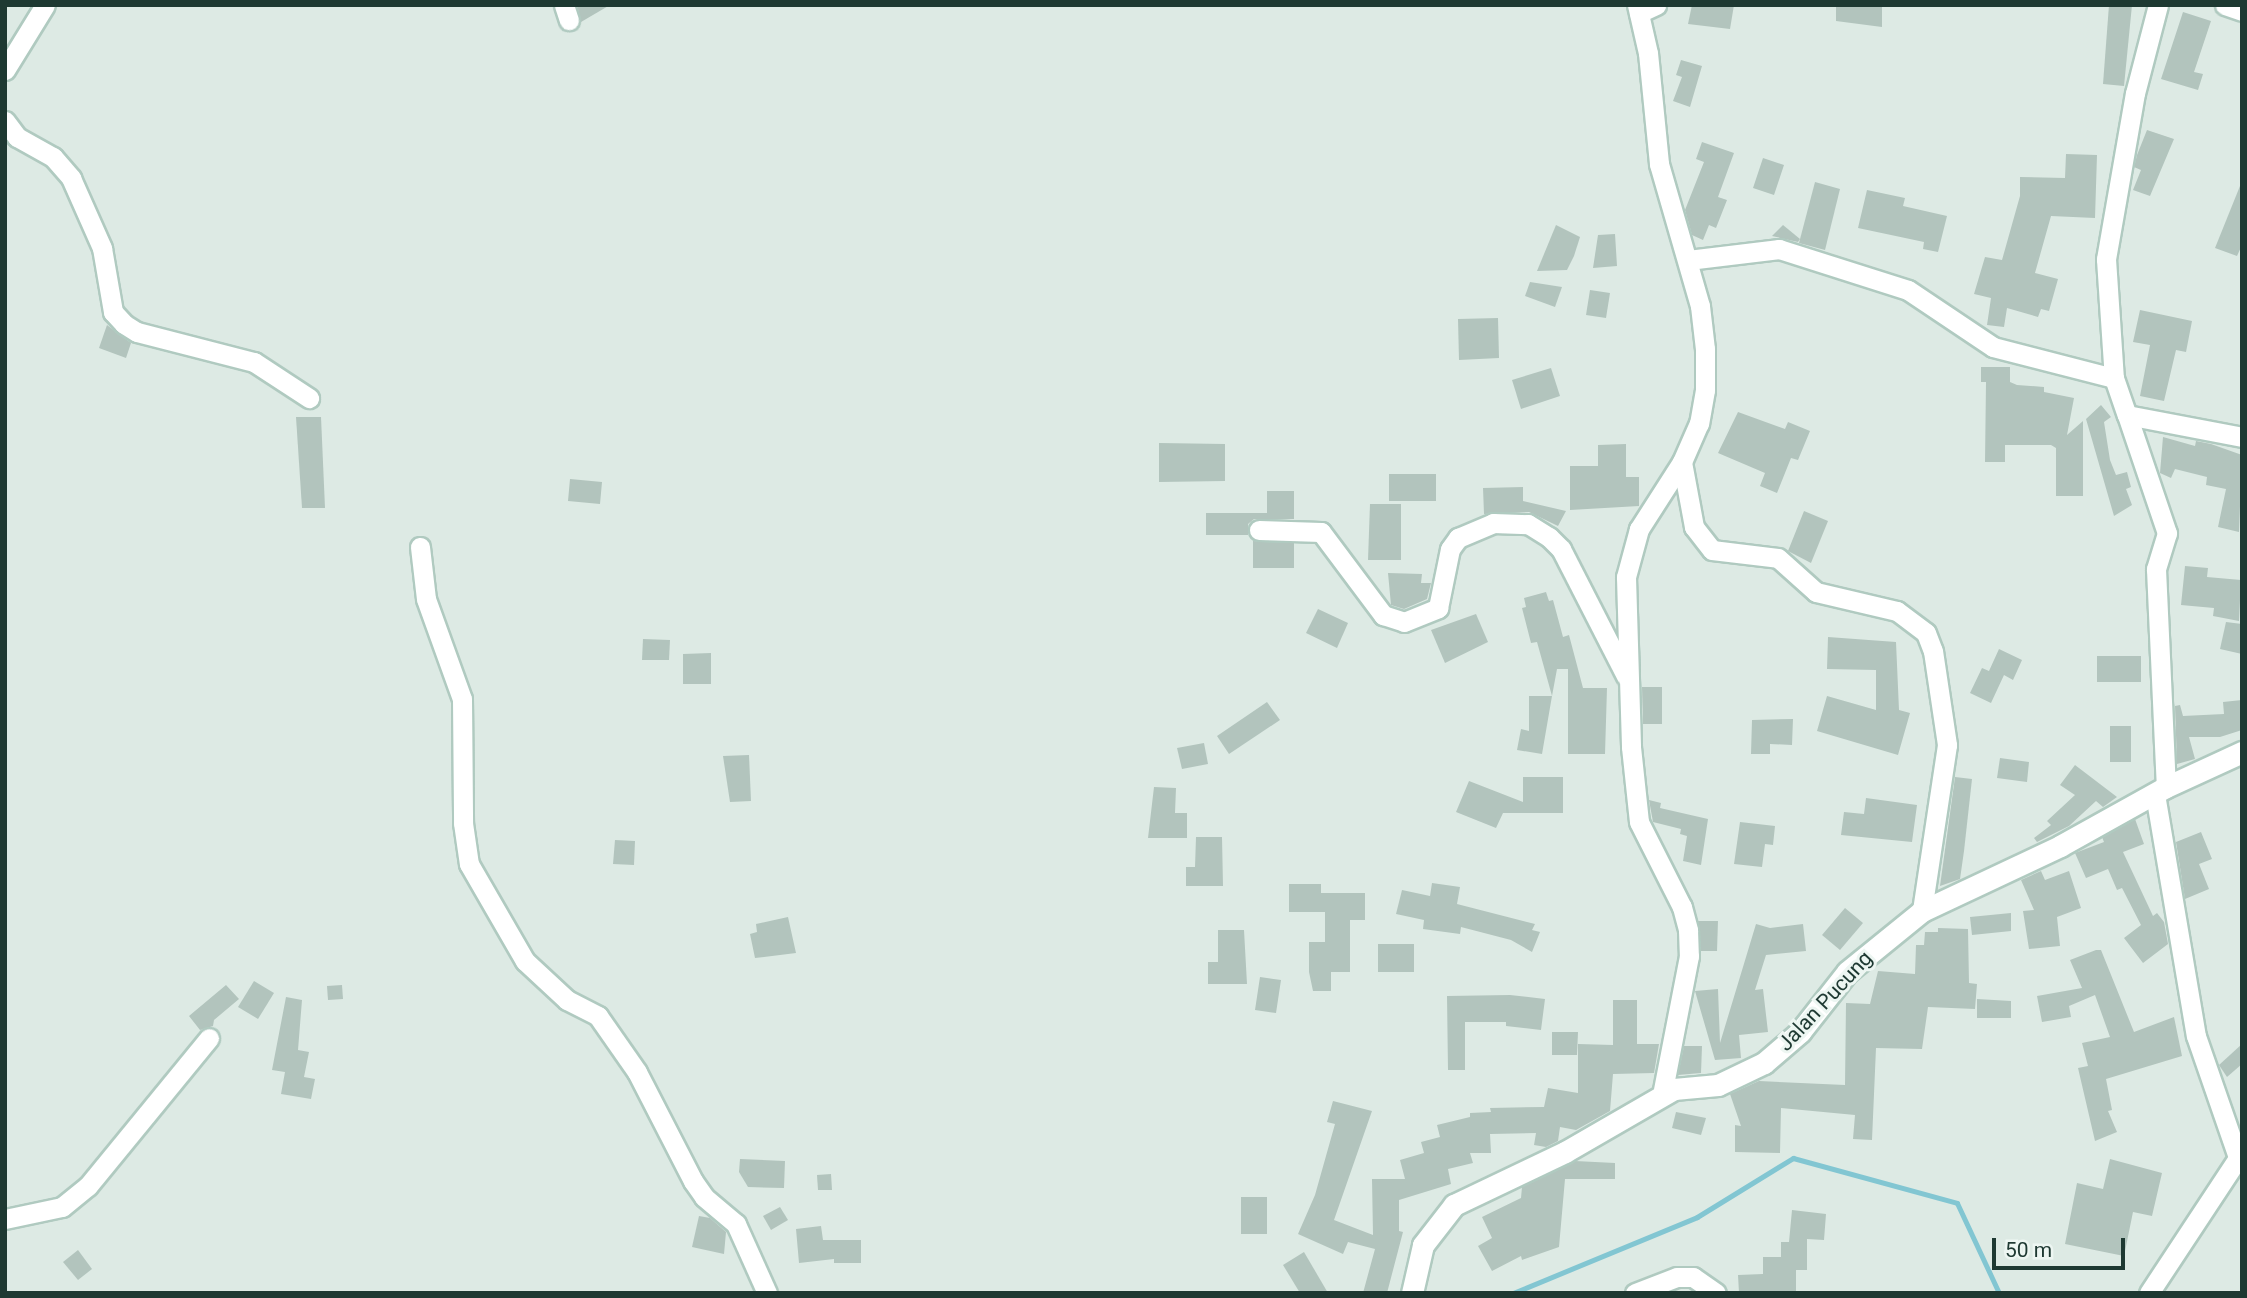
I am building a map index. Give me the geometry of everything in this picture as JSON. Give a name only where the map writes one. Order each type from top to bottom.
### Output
[{"type":"main road","name":"Jalan Pucung","points":[[1412,1293],[1423,1245],[1454,1205],[1565,1152],[1679,1087],[1725,1083],[1763,1063],[1800,1032],[1847,972],[1922,911],[2060,846],[2160,790],[2242,752]]},
{"type":"street","points":[[5,70],[45,5]]},
{"type":"street","points":[[2149,1293],[2240,1154],[2196,1037],[2160,790],[2156,569],[2167,533],[2114,378],[2106,259],[2135,93],[2158,5]]},
{"type":"street","points":[[2225,5],[2242,11]]},
{"type":"street","points":[[1644,8],[1659,164],[1688,260],[1703,325],[1705,390],[1699,423],[1682,462],[1639,529],[1629,558],[1628,680],[1639,822],[1682,907],[1688,930],[1689,956],[1662,1095]]},
{"type":"street","points":[[5,121],[18,137],[53,157],[71,178],[102,248],[113,312],[124,324],[137,332],[254,362],[309,398]]},
{"type":"street","points":[[1688,260],[1779,249],[1908,290],[1993,346],[2114,378]]},
{"type":"street","points":[[2127,415],[2242,437]]},
{"type":"street","points":[[1682,462],[1694,527],[1712,550],[1778,558],[1816,592],[1897,611],[1926,633],[1933,650],[1947,745],[1922,911]]},
{"type":"street","points":[[1259,530],[1321,532],[1383,614],[1404,622],[1438,608],[1450,549],[1458,538],[1493,523],[1528,524],[1549,537],[1561,550],[1628,680]]},
{"type":"street","points":[[420,547],[426,599],[462,699],[463,835],[469,864],[525,961],[567,1000],[598,1016],[621,1050],[693,1181],[705,1197],[736,1224],[767,1293]]},
{"type":"street","points":[[5,1219],[62,1207],[88,1186],[209,1038]]},
{"type":"street","points":[[1635,1293],[1677,1277],[1693,1277],[1716,1293]]},
{"type":"building","points":[[577,5],[610,5],[581,22]]},
{"type":"building","points":[[1692,5],[1734,5],[1730,29],[1688,24]]},
{"type":"building","points":[[1836,5],[1882,5],[1882,27],[1836,21]]},
{"type":"building","points":[[2109,5],[2132,5],[2124,86],[2103,84]]},
{"type":"building","points":[[2183,12],[2211,21],[2194,72],[2203,74],[2198,90],[2161,79]]},
{"type":"building","points":[[1681,60],[1702,66],[1690,107],[1673,101],[1682,77],[1676,75]]},
{"type":"building","points":[[2147,130],[2174,139],[2150,196],[2133,190],[2141,170],[2134,167]]},
{"type":"building","points":[[1702,142],[1734,153],[1718,197],[1727,200],[1716,228],[1709,225],[1703,240],[1692,235],[1685,210],[1704,162],[1696,159]]},
{"type":"building","points":[[2066,154],[2097,155],[2095,218],[2051,216],[2035,273],[2058,279],[2049,311],[2041,309],[2038,317],[2007,308],[2004,327],[1987,325],[1991,298],[1974,294],[1985,257],[2002,260],[2020,196],[2020,177],[2065,178]]},
{"type":"building","points":[[1763,158],[1784,165],[1774,195],[1753,188]]},
{"type":"building","points":[[2242,181],[2242,245],[2237,256],[2215,248]]},
{"type":"building","points":[[1815,182],[1840,189],[1825,250],[1799,243]]},
{"type":"building","points":[[1867,190],[1905,198],[1903,206],[1947,216],[1938,252],[1923,249],[1924,242],[1858,228]]},
{"type":"building","points":[[1556,225],[1580,237],[1574,256],[1567,270],[1537,271]]},
{"type":"building","points":[[1783,225],[1800,239],[1798,242],[1772,236]]},
{"type":"building","points":[[1615,234],[1617,266],[1593,268],[1598,235]]},
{"type":"building","points":[[1530,282],[1562,287],[1555,307],[1525,296]]},
{"type":"building","points":[[1590,290],[1610,293],[1606,318],[1586,315]]},
{"type":"building","points":[[2140,310],[2192,321],[2186,352],[2176,350],[2164,401],[2140,396],[2150,345],[2133,342]]},
{"type":"building","points":[[1498,318],[1499,358],[1459,360],[1458,319]]},
{"type":"building","points":[[107,325],[131,343],[126,358],[99,348]]},
{"type":"building","points":[[1981,367],[2010,367],[2010,382],[2044,387],[2044,392],[2074,398],[2067,435],[2083,421],[2083,496],[2056,496],[2056,448],[2051,445],[2005,445],[2005,462],[1985,462],[1986,382],[1981,382]]},
{"type":"building","points":[[1551,368],[1560,396],[1521,409],[1512,380]]},
{"type":"building","points":[[2101,405],[2111,417],[2104,422],[2110,460],[2116,475],[2127,472],[2131,487],[2126,489],[2132,505],[2114,516],[2086,419]]},
{"type":"building","points":[[1738,412],[1785,429],[1788,422],[1810,431],[1798,460],[1791,458],[1777,493],[1760,486],[1765,473],[1718,453]]},
{"type":"building","points":[[296,417],[321,417],[325,508],[302,508]]},
{"type":"building","points":[[2163,437],[2195,446],[2196,441],[2211,444],[2242,455],[2239,532],[2218,527],[2226,489],[2206,485],[2207,477],[2175,469],[2171,478],[2160,473]]},
{"type":"building","points":[[1159,443],[1225,444],[1225,481],[1159,482]]},
{"type":"building","points":[[1626,444],[1626,477],[1639,477],[1639,506],[1570,510],[1570,466],[1598,466],[1598,445]]},
{"type":"building","points":[[1389,474],[1436,474],[1436,501],[1389,501]]},
{"type":"building","points":[[570,479],[602,482],[600,504],[568,501]]},
{"type":"building","points":[[1523,487],[1523,501],[1566,511],[1558,526],[1529,512],[1484,514],[1483,488]]},
{"type":"building","points":[[1267,491],[1294,491],[1294,519],[1254,519],[1248,524],[1248,535],[1206,535],[1206,513],[1267,513]]},
{"type":"building","points":[[1370,504],[1401,504],[1401,560],[1368,560]]},
{"type":"building","points":[[1804,511],[1828,521],[1811,563],[1788,551]]},
{"type":"building","points":[[1253,541],[1294,543],[1294,568],[1253,568]]},
{"type":"building","points":[[2185,566],[2208,568],[2207,577],[2241,580],[2239,621],[2213,616],[2214,608],[2181,605]]},
{"type":"building","points":[[1388,573],[1422,574],[1421,583],[1431,583],[1427,599],[1404,609],[1391,605]]},
{"type":"building","points":[[1546,592],[1549,601],[1553,600],[1563,637],[1569,635],[1583,688],[1607,688],[1605,754],[1568,754],[1568,669],[1557,669],[1552,696],[1537,642],[1531,643],[1522,608],[1526,607],[1524,598]]},
{"type":"building","points":[[1318,609],[1348,623],[1337,648],[1306,633]]},
{"type":"building","points":[[1476,614],[1488,642],[1445,663],[1431,630]]},
{"type":"building","points":[[2226,622],[2242,624],[2242,654],[2220,649]]},
{"type":"building","points":[[1828,637],[1896,642],[1899,710],[1910,713],[1898,755],[1817,731],[1827,696],[1876,710],[1876,670],[1827,669]]},
{"type":"building","points":[[643,639],[670,640],[669,660],[642,660]]},
{"type":"building","points":[[1999,649],[2022,660],[2013,680],[2004,675],[1991,703],[1970,693],[1982,668],[1989,671]]},
{"type":"building","points":[[711,653],[711,684],[683,684],[683,654]]},
{"type":"building","points":[[2097,656],[2141,656],[2141,682],[2097,682]]},
{"type":"building","points":[[1642,687],[1662,687],[1662,724],[1643,724]]},
{"type":"building","points":[[1529,696],[1552,696],[1542,754],[1517,750],[1521,729],[1529,731]]},
{"type":"building","points":[[2242,700],[2242,730],[2220,737],[2189,737],[2195,759],[2177,764],[2175,706],[2180,705],[2183,716],[2224,714],[2223,702]]},
{"type":"building","points":[[1267,702],[1280,720],[1229,754],[1217,736]]},
{"type":"building","points":[[1793,719],[1792,745],[1770,744],[1770,754],[1751,754],[1752,720]]},
{"type":"building","points":[[2110,726],[2131,726],[2131,762],[2110,762]]},
{"type":"building","points":[[1204,743],[1208,764],[1182,769],[1177,748]]},
{"type":"building","points":[[749,755],[751,801],[730,802],[723,756]]},
{"type":"building","points":[[2000,758],[2029,762],[2027,782],[1997,778]]},
{"type":"building","points":[[2075,765],[2117,797],[2103,807],[2096,801],[2069,826],[2037,842],[2034,838],[2051,825],[2047,821],[2075,795],[2060,785]]},
{"type":"building","points":[[1523,777],[1563,777],[1563,813],[1503,813],[1496,828],[1456,812],[1469,781],[1523,802]]},
{"type":"building","points":[[1955,777],[1972,779],[1964,851],[1960,879],[1940,886]]},
{"type":"building","points":[[1154,787],[1176,788],[1175,813],[1187,813],[1187,838],[1148,838]]},
{"type":"building","points":[[1866,798],[1917,805],[1912,842],[1841,835],[1844,812],[1864,814]]},
{"type":"building","points":[[1649,800],[1661,803],[1660,808],[1708,819],[1701,865],[1683,861],[1687,836],[1680,834],[1681,829],[1653,822]]},
{"type":"building","points":[[2135,819],[2144,844],[2123,852],[2153,916],[2157,913],[2164,922],[2168,944],[2143,963],[2124,938],[2141,925],[2122,888],[2117,890],[2108,869],[2086,878],[2075,853],[2104,842],[2102,837]]},
{"type":"building","points":[[1740,822],[1775,826],[1773,845],[1765,844],[1762,867],[1734,864]]},
{"type":"building","points":[[2201,832],[2212,859],[2199,864],[2209,889],[2185,899],[2176,842]]},
{"type":"building","points":[[1196,837],[1222,837],[1223,886],[1186,886],[1186,867],[1195,867]]},
{"type":"building","points":[[615,840],[635,841],[634,865],[613,864]]},
{"type":"building","points":[[2041,871],[2045,880],[2069,871],[2081,908],[2057,917],[2060,946],[2029,949],[2023,911],[2034,910],[2021,880]]},
{"type":"building","points":[[1432,883],[1460,887],[1457,904],[1535,924],[1532,930],[1540,932],[1532,952],[1511,940],[1461,927],[1460,934],[1423,929],[1424,920],[1396,914],[1402,890],[1430,896]]},
{"type":"building","points":[[1289,884],[1321,884],[1321,893],[1365,893],[1365,920],[1350,920],[1350,972],[1331,972],[1331,991],[1313,991],[1309,972],[1309,942],[1325,942],[1325,912],[1289,912]]},
{"type":"building","points":[[1845,908],[1863,923],[1840,950],[1822,935]]},
{"type":"building","points":[[2011,913],[2011,931],[1972,935],[1970,917]]},
{"type":"building","points":[[788,917],[796,953],[755,958],[750,934],[757,932],[756,924]]},
{"type":"building","points":[[1698,921],[1718,921],[1717,951],[1701,951]]},
{"type":"building","points":[[1756,924],[1770,928],[1803,924],[1806,951],[1766,955],[1755,990],[1763,989],[1768,1032],[1739,1035],[1741,1058],[1715,1060],[1695,991],[1718,989],[1720,1043]]},
{"type":"building","points":[[1938,928],[1968,929],[1969,983],[1977,984],[1975,1009],[1928,1007],[1922,1049],[1876,1048],[1872,1140],[1853,1139],[1855,1115],[1781,1108],[1780,1153],[1735,1152],[1735,1125],[1741,1126],[1730,1094],[1759,1081],[1845,1085],[1846,1003],[1870,1004],[1878,971],[1915,974],[1916,945],[1924,945],[1925,932],[1938,932]]},
{"type":"building","points":[[1218,930],[1244,930],[1247,984],[1208,984],[1208,962],[1218,962]]},
{"type":"building","points":[[1378,944],[1414,944],[1414,972],[1378,972]]},
{"type":"building","points":[[2101,950],[2134,1032],[2174,1017],[2182,1056],[2106,1079],[2112,1110],[2108,1111],[2117,1132],[2095,1141],[2078,1068],[2088,1066],[2082,1043],[2110,1037],[2095,995],[2069,1006],[2071,1017],[2042,1022],[2037,996],[2082,988],[2070,960]]},
{"type":"building","points":[[1260,977],[1281,980],[1276,1013],[1255,1010]]},
{"type":"building","points":[[254,981],[274,993],[258,1019],[238,1007]]},
{"type":"building","points":[[226,985],[239,999],[214,1020],[213,1026],[200,1030],[189,1016]]},
{"type":"building","points":[[342,985],[343,999],[328,1000],[327,986]]},
{"type":"building","points":[[1510,995],[1545,999],[1541,1030],[1506,1026],[1506,1022],[1465,1022],[1465,1070],[1448,1070],[1447,996]]},
{"type":"building","points":[[286,997],[302,1000],[298,1050],[309,1052],[304,1077],[315,1079],[311,1099],[281,1094],[285,1072],[272,1070]]},
{"type":"building","points":[[1977,999],[2011,1001],[2011,1018],[1977,1018]]},
{"type":"building","points":[[1613,1000],[1637,1000],[1637,1044],[1659,1044],[1654,1073],[1613,1074],[1610,1111],[1576,1130],[1560,1127],[1558,1141],[1546,1147],[1534,1145],[1536,1133],[1490,1134],[1491,1153],[1470,1153],[1473,1163],[1448,1169],[1451,1184],[1399,1200],[1399,1231],[1403,1232],[1387,1293],[1363,1293],[1375,1249],[1348,1242],[1343,1254],[1298,1234],[1315,1195],[1335,1124],[1327,1122],[1333,1101],[1372,1111],[1334,1220],[1373,1235],[1372,1179],[1405,1179],[1400,1160],[1424,1153],[1421,1142],[1440,1137],[1437,1125],[1470,1117],[1470,1113],[1491,1112],[1490,1108],[1544,1107],[1548,1088],[1578,1093],[1578,1044],[1613,1045]]},
{"type":"building","points":[[1552,1032],[1578,1032],[1577,1055],[1552,1055]]},
{"type":"building","points":[[2242,1044],[2242,1064],[2227,1077],[2219,1065]]},
{"type":"building","points":[[1684,1046],[1702,1046],[1701,1073],[1678,1075]]},
{"type":"building","points":[[1676,1112],[1706,1118],[1701,1135],[1672,1128]]},
{"type":"building","points":[[740,1159],[785,1161],[784,1188],[748,1187],[739,1172]]},
{"type":"building","points":[[2110,1159],[2162,1173],[2152,1216],[2133,1212],[2124,1256],[2065,1244],[2077,1183],[2103,1189]]},
{"type":"building","points":[[1575,1161],[1615,1163],[1615,1179],[1565,1179],[1559,1247],[1522,1260],[1521,1256],[1492,1271],[1478,1246],[1492,1238],[1482,1217],[1521,1198],[1522,1187]]},
{"type":"building","points":[[831,1174],[832,1190],[818,1190],[817,1175]]},
{"type":"building","points":[[1241,1197],[1267,1197],[1267,1234],[1241,1234]]},
{"type":"building","points":[[780,1207],[788,1220],[771,1230],[763,1216]]},
{"type":"building","points":[[1792,1210],[1826,1214],[1824,1240],[1807,1239],[1807,1270],[1796,1270],[1796,1293],[1739,1293],[1738,1275],[1763,1274],[1763,1257],[1781,1257],[1781,1242],[1789,1242]]},
{"type":"building","points":[[699,1216],[710,1218],[726,1232],[724,1254],[692,1247]]},
{"type":"building","points":[[821,1226],[823,1240],[861,1240],[861,1263],[834,1263],[834,1259],[799,1263],[796,1229]]},
{"type":"building","points":[[78,1250],[92,1269],[78,1280],[63,1262]]},
{"type":"building","points":[[1304,1252],[1328,1293],[1300,1293],[1283,1265]]},
{"type":"waterway","points":[[1513,1293],[1697,1217],[1793,1158],[1957,1203],[1999,1293]]}]
